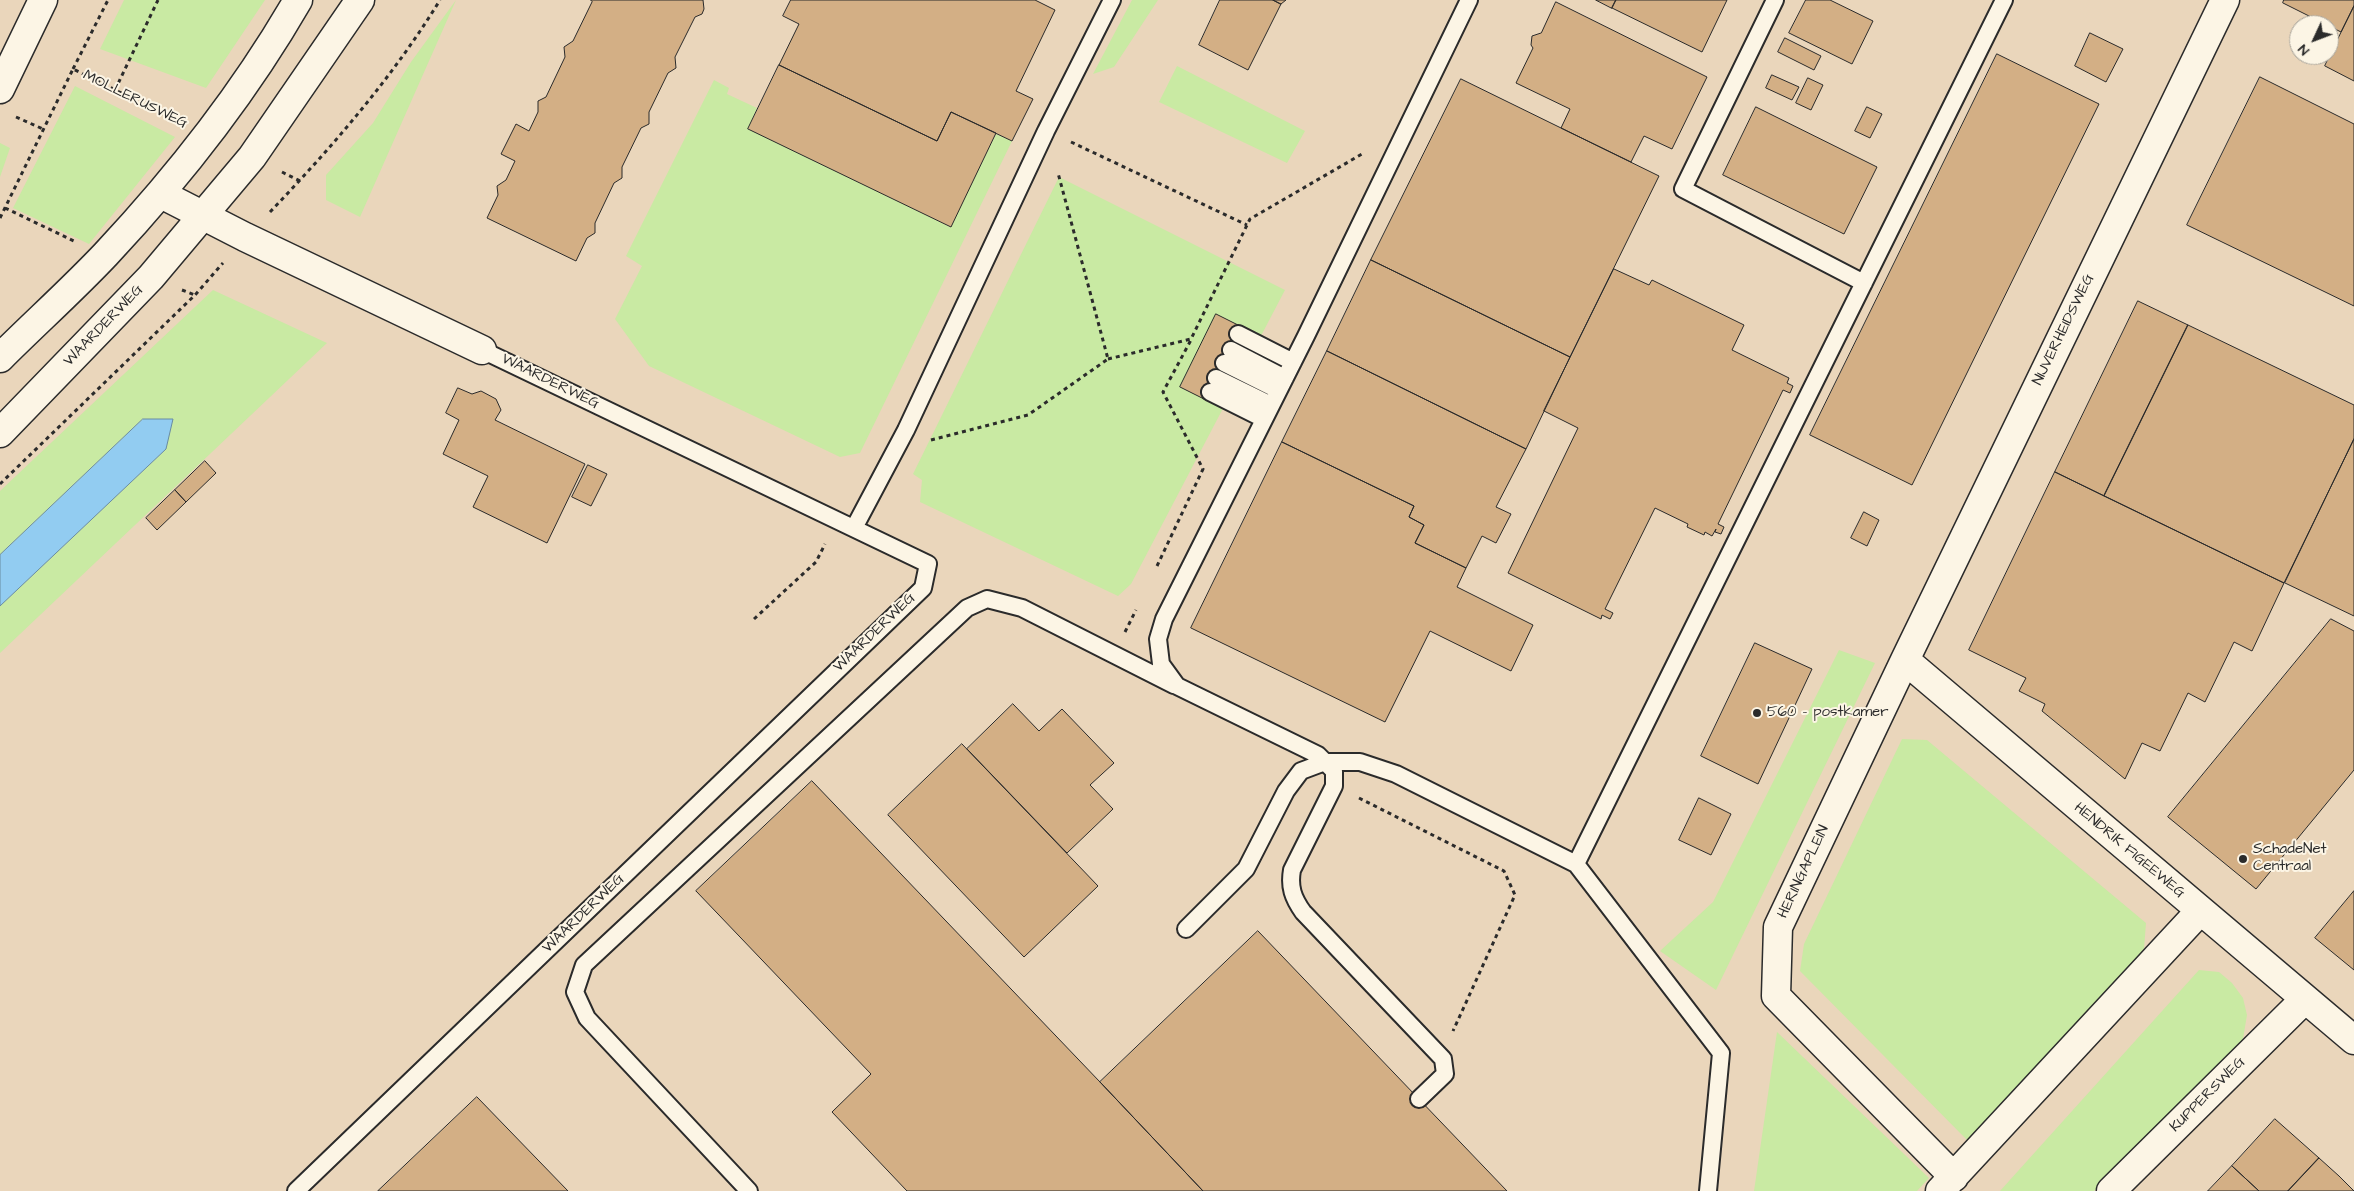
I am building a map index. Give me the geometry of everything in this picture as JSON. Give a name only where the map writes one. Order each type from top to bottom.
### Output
[{"type":"street","points":[[4,102],[42,0]]},
{"type":"street","points":[[0,358],[105,255],[161,194],[208,136],[275,41],[298,0]]},
{"type":"street","name":"WAARDERWEG","points":[[0,433],[134,296],[252,157],[360,0]]},
{"type":"street","name":"NIJVERHEIDSWEG","points":[[1905,660],[2224,0]]},
{"type":"street","name":"WAARDERWEG","points":[[161,194],[204,214],[245,237],[482,350]]},
{"type":"street","name":"HENDRIK FIGEEWEG","points":[[1905,660],[2354,1040]]},
{"type":"street","name":"HERINGAPLEIN","points":[[1905,660],[1778,927],[1776,996],[1947,1184],[2200,911]]},
{"type":"street","name":"KUPPERSWEG","points":[[2111,1191],[2305,999]]},
{"type":"lane","points":[[854,528],[906,430],[1046,130],[1112,0]]},
{"type":"lane","points":[[1177,686],[1161,664],[1158,639],[1164,619],[1293,362],[1469,0]]},
{"type":"lane","points":[[1775,0],[1684,188],[1864,283]]},
{"type":"lane","points":[[1576,864],[2004,0]]},
{"type":"lane","points":[[1238,334],[1293,362]]},
{"type":"lane","name":"WAARDERWEG","points":[[296,1191],[923,588],[928,564],[482,350]]},
{"type":"lane","points":[[1227,356],[1282,384]]},
{"type":"lane","points":[[1213,385],[1267,412]]},
{"type":"lane","points":[[749,1191],[587,1018],[575,992],[584,966],[967,608],[987,599],[1022,608],[1318,755],[1334,770],[1334,786],[1292,870],[1290,881],[1294,899],[1303,912],[1443,1059],[1445,1074],[1419,1099]]},
{"type":"lane","points":[[1186,929],[1246,869],[1286,791],[1301,771],[1325,762],[1360,762],[1396,774],[1576,864],[1721,1053],[1708,1191]]},
{"type":"path","points":[[73,69],[108,0]]},
{"type":"path","points":[[115,90],[158,0]]},
{"type":"path","name":"MOLLERUSWEG","points":[[43,129],[73,69],[208,136]]},
{"type":"path","points":[[0,218],[43,129],[4,102]]},
{"type":"path","points":[[1046,130],[1248,225]]},
{"type":"path","points":[[1046,130],[1108,359]]},
{"type":"path","points":[[1153,574],[1203,469],[1163,392],[1250,219],[1362,155],[1366,146]]},
{"type":"path","points":[[252,157],[300,181]]},
{"type":"path","points":[[906,430],[933,442],[1028,415],[1108,359],[1191,339]]},
{"type":"path","points":[[818,537],[827,541]]},
{"type":"path","points":[[1114,654],[1137,609]]},
{"type":"path","points":[[1334,786],[1504,870],[1515,895],[1451,1034]]},
{"type":"shaded area","points":[[0,0],[2354,0],[2354,1191],[0,1191]]},
{"type":"green space","points":[[124,0],[265,0],[206,88],[100,49]]},
{"type":"green space","points":[[456,0],[360,217],[326,200],[326,175],[373,123],[411,62]]},
{"type":"green space","points":[[1132,0],[1158,0],[1114,67],[1093,74]]},
{"type":"green space","points":[[1177,66],[1305,131],[1287,163],[1159,102]]},
{"type":"green space","points":[[714,80],[729,88],[727,94],[757,108],[749,128],[950,227],[996,134],[1012,141],[860,453],[840,457],[649,366],[615,319],[642,266],[626,256]]},
{"type":"green space","points":[[75,86],[175,137],[89,244],[13,208]]},
{"type":"green space","points":[[0,143],[10,148],[0,177]]},
{"type":"green space","points":[[1059,177],[1285,290],[1131,584],[1118,596],[920,502],[922,480],[913,474]]},
{"type":"green space","points":[[213,290],[327,343],[0,653],[0,606],[166,449],[143,419],[0,555],[0,491]]},
{"type":"green space","points":[[1839,650],[1875,663],[1716,990],[1660,951],[1713,902]]},
{"type":"green space","points":[[1902,739],[1927,740],[2146,923],[2144,949],[2061,1046],[1968,1141],[1800,971],[1804,944]]},
{"type":"green space","points":[[2199,970],[2219,972],[2232,983],[2243,998],[2247,1015],[2243,1039],[2227,1066],[2094,1191],[2000,1191]]},
{"type":"green space","points":[[1777,1032],[1929,1178],[1917,1191],[1754,1191]]},
{"type":"water","points":[[143,419],[173,419],[166,449],[0,606],[0,555]]},
{"type":"building","points":[[591,0],[703,0],[704,9],[702,14],[695,17],[675,57],[676,68],[668,73],[649,112],[649,124],[641,128],[622,167],[622,178],[614,183],[595,223],[595,233],[587,238],[576,261],[487,218],[498,195],[497,186],[506,180],[515,161],[501,154],[516,124],[529,131],[538,112],[538,101],[546,97],[565,57],[564,47],[573,41],[592,2]]},
{"type":"building","points":[[791,0],[1035,0],[1055,10],[1016,91],[1033,99],[1012,141],[951,112],[937,141],[779,65],[799,24],[783,16]]},
{"type":"building","points":[[1220,0],[1273,0],[1281,4],[1248,70],[1199,45]]},
{"type":"building","points":[[1273,0],[1286,0],[1281,4]]},
{"type":"building","points":[[1596,0],[1616,0],[1612,8]]},
{"type":"building","points":[[1616,0],[1727,0],[1702,52],[1612,8]]},
{"type":"building","points":[[1806,0],[1830,0],[1873,21],[1852,64],[1789,33]]},
{"type":"building","points":[[2284,0],[2354,0],[2354,6],[2341,32],[2339,31],[2339,15],[2307,15],[2283,3]]},
{"type":"building","points":[[1556,2],[1707,77],[1672,149],[1644,136],[1631,162],[1561,128],[1570,109],[1516,83],[1533,48],[1531,45],[1532,36],[1541,33]]},
{"type":"building","points":[[2354,6],[2354,81],[2325,66],[2339,65],[2339,37]]},
{"type":"building","points":[[2090,33],[2123,49],[2106,82],[2075,66]]},
{"type":"building","points":[[1785,38],[1821,56],[1814,70],[1778,52]]},
{"type":"building","points":[[1997,54],[2099,104],[1912,485],[1810,435]]},
{"type":"building","points":[[779,65],[937,141],[951,112],[996,133],[951,227],[748,129]]},
{"type":"building","points":[[1772,75],[1799,87],[1792,100],[1766,88]]},
{"type":"building","points":[[2260,77],[2354,124],[2354,306],[2187,225]]},
{"type":"building","points":[[1808,78],[1823,85],[1811,110],[1796,103]]},
{"type":"building","points":[[1461,79],[1659,176],[1570,357],[1371,260]]},
{"type":"building","points":[[1756,107],[1877,167],[1844,234],[1723,175]]},
{"type":"building","points":[[1867,107],[1882,114],[1870,138],[1855,131]]},
{"type":"building","points":[[1371,260],[1570,357],[1526,449],[1327,351]]},
{"type":"building","points":[[1614,269],[1649,285],[1652,280],[1744,325],[1732,350],[1789,378],[1787,383],[1793,386],[1790,393],[1783,390],[1718,524],[1724,527],[1721,534],[1715,532],[1716,529],[1712,536],[1705,532],[1704,535],[1687,527],[1688,524],[1655,508],[1605,609],[1613,613],[1610,619],[1602,615],[1601,619],[1508,573],[1578,428],[1544,411]]},
{"type":"building","points":[[2138,301],[2188,325],[2104,496],[2055,472]]},
{"type":"building","points":[[1216,314],[1242,327],[1206,400],[1180,387]]},
{"type":"building","points":[[2188,325],[2354,405],[2354,439],[2284,583],[2104,496]]},
{"type":"building","points":[[1327,351],[1526,449],[1496,507],[1511,514],[1496,543],[1482,536],[1466,568],[1415,543],[1424,525],[1409,517],[1414,506],[1282,442]]},
{"type":"building","points":[[458,388],[472,394],[481,391],[496,399],[501,410],[495,420],[585,464],[547,543],[473,507],[488,476],[443,454],[459,420],[446,413]]},
{"type":"building","points":[[2354,439],[2354,616],[2285,583]]},
{"type":"building","points":[[1282,442],[1414,506],[1409,517],[1424,525],[1415,543],[1466,568],[1457,587],[1533,625],[1511,671],[1430,631],[1385,722],[1191,628]]},
{"type":"building","points":[[205,461],[216,473],[186,502],[175,490]]},
{"type":"building","points":[[588,465],[607,474],[591,506],[572,497]]},
{"type":"building","points":[[2055,472],[2284,583],[2252,651],[2234,642],[2205,702],[2188,693],[2160,751],[2142,743],[2125,779],[2042,711],[2045,704],[2019,691],[2026,678],[1969,650]]},
{"type":"building","points":[[175,490],[186,502],[157,530],[146,518]]},
{"type":"building","points":[[1864,512],[1879,520],[1867,546],[1851,538]]},
{"type":"building","points":[[2331,619],[2354,631],[2354,770],[2256,889],[2168,817]]},
{"type":"building","name":"560 - postkamer","points":[[1755,643],[1812,669],[1758,784],[1701,756]]},
{"type":"building","points":[[1013,704],[1039,731],[1062,709],[1114,763],[1090,785],[1113,809],[1067,853],[967,749]]},
{"type":"building","points":[[962,744],[1098,886],[1024,957],[888,815]]},
{"type":"building","points":[[812,781],[1203,1191],[907,1191],[832,1112],[871,1074],[696,891]]},
{"type":"building","points":[[1699,798],[1731,814],[1711,855],[1679,840]]},
{"type":"building","points":[[2354,891],[2354,970],[2315,938]]},
{"type":"building","points":[[1258,931],[1507,1191],[1203,1191],[1100,1082]]},
{"type":"building","points":[[477,1097],[568,1191],[378,1191]]},
{"type":"building","points":[[2275,1119],[2319,1158],[2288,1191],[2259,1191],[2232,1166]]},
{"type":"building","points":[[2319,1158],[2339,1176],[2354,1191],[2288,1191]]},
{"type":"building","points":[[2232,1166],[2259,1191],[2208,1191]]},
{"type":"place","name":"560 - postkamer","points":[[1757,713]]},
{"type":"place","name":"SchadeNet Centraal","points":[[2243,859]]}]
